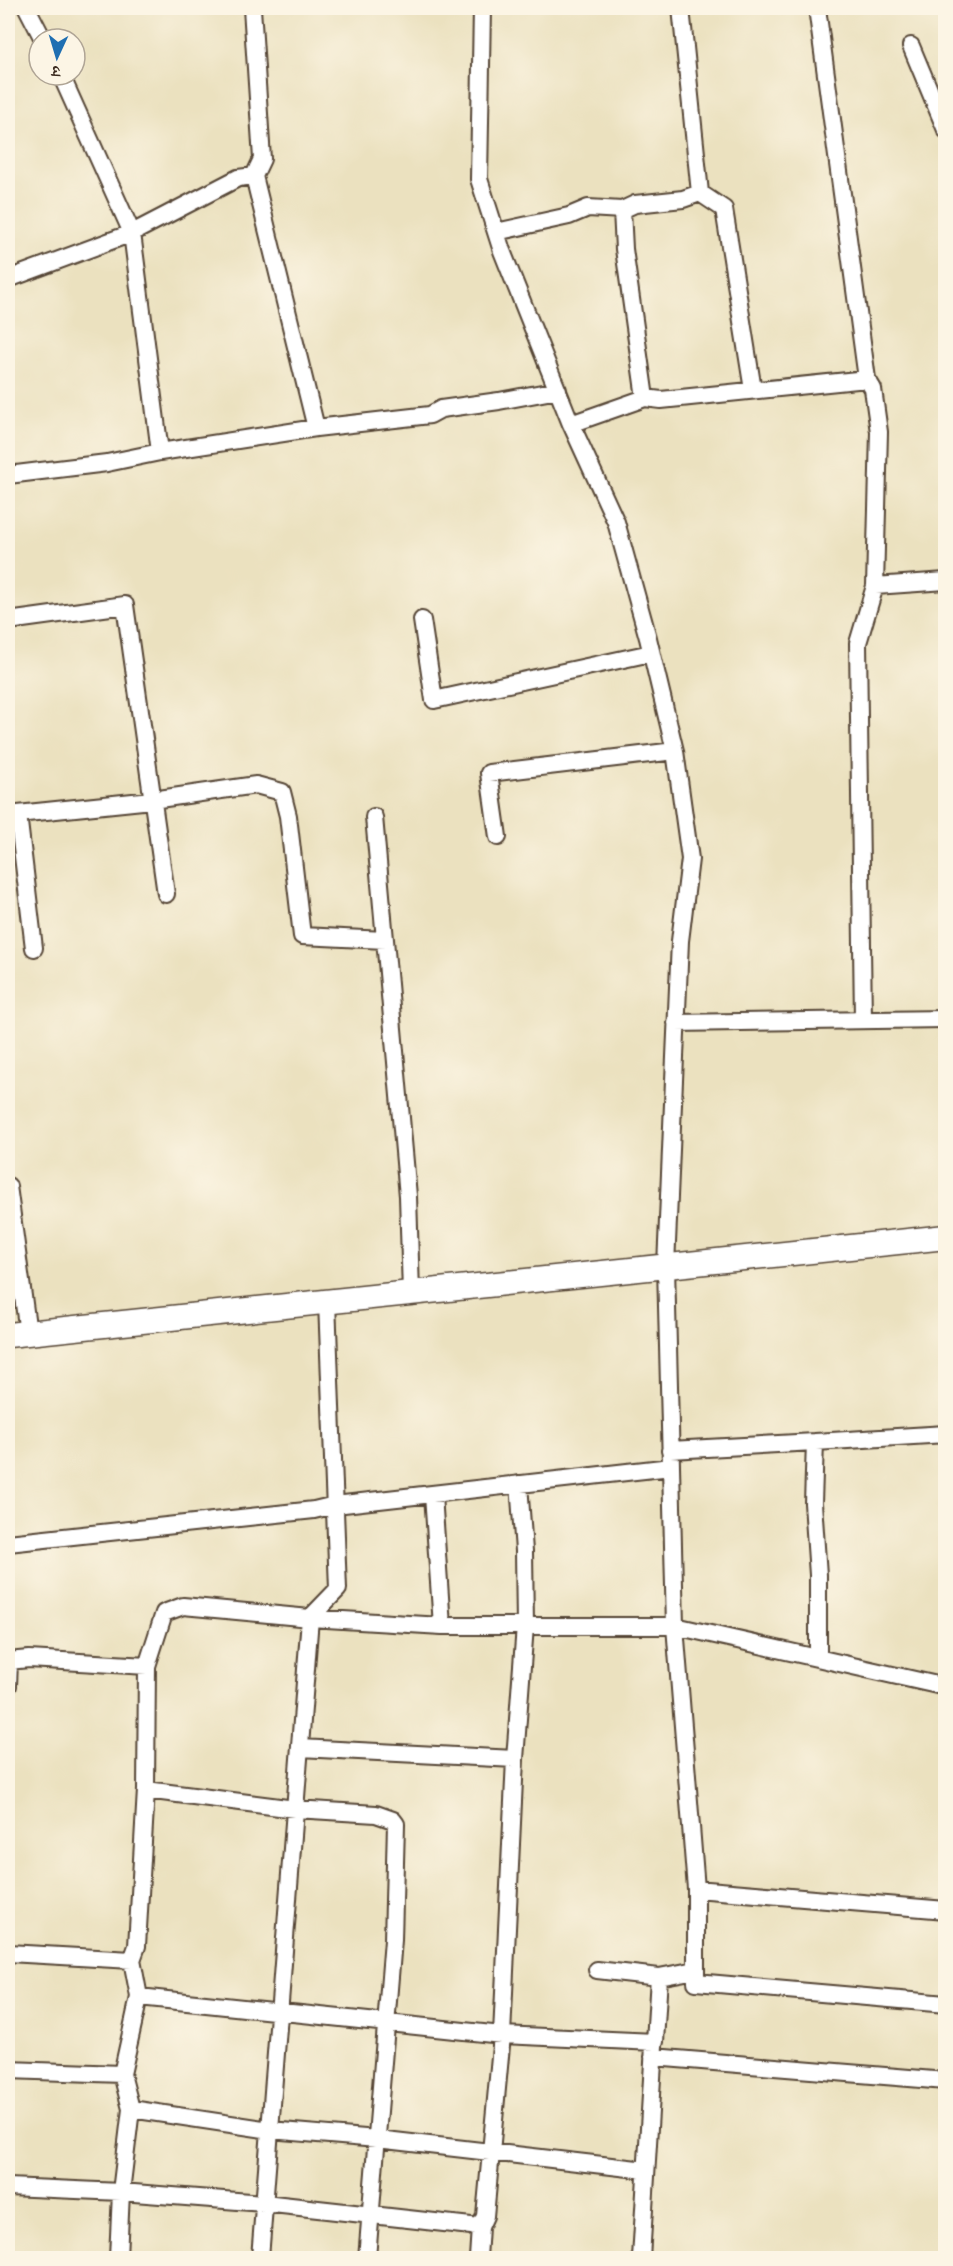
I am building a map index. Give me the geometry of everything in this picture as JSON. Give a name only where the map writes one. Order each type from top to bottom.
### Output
[{"type":"main road","points":[[18,1334],[945,1237]]},
{"type":"street","points":[[27,8],[37,27]]},
{"type":"street","points":[[252,8],[262,159],[254,176],[315,428]]},
{"type":"street","points":[[482,8],[479,179],[496,232],[571,424],[616,522],[675,751],[690,859],[680,941],[666,1266],[675,1626],[696,1889],[696,1982],[945,2004]]},
{"type":"street","points":[[681,8],[700,193]]},
{"type":"street","points":[[817,8],[867,379],[873,389],[879,432],[875,586],[858,643],[863,1020]]},
{"type":"street","points":[[911,46],[945,130]]},
{"type":"street","points":[[66,87],[132,233],[160,452]]},
{"type":"street","points":[[8,279],[132,233],[238,178],[254,176]]},
{"type":"street","points":[[496,232],[569,216],[588,208],[622,210],[635,204],[683,199],[700,193]]},
{"type":"street","points":[[700,193],[724,209],[753,390]]},
{"type":"street","points":[[622,210],[624,249],[645,398]]},
{"type":"street","points":[[571,424],[645,398],[661,400],[867,379]]},
{"type":"street","points":[[8,475],[107,463],[160,452],[315,428],[430,415],[441,409],[558,390]]},
{"type":"street","points":[[875,586],[945,581]]},
{"type":"street","points":[[8,621],[124,605],[166,894]]},
{"type":"street","points":[[422,620],[434,700],[651,653]]},
{"type":"street","points":[[498,837],[489,773],[675,751]]},
{"type":"street","points":[[34,948],[13,815],[152,800],[256,785],[282,792],[288,816],[302,936],[385,940]]},
{"type":"street","points":[[374,818],[408,1196],[411,1293]]},
{"type":"street","points":[[676,1023],[945,1019]]},
{"type":"street","points":[[8,1186],[18,1334]]},
{"type":"street","points":[[260,2259],[310,1618],[338,1589],[327,1302]]},
{"type":"street","points":[[670,1450],[945,1434]]},
{"type":"street","points":[[815,1443],[813,1503],[818,1575],[818,1658]]},
{"type":"street","points":[[8,1543],[314,1510],[335,1504],[671,1467]]},
{"type":"street","points":[[478,2259],[480,2227],[485,2216],[502,2035],[515,1759],[525,1626],[524,1551],[519,1484]]},
{"type":"street","points":[[433,1495],[442,1626]]},
{"type":"street","points":[[118,2259],[121,2192],[131,2109],[122,2074],[139,1997],[132,1960],[137,1946],[146,1790],[147,1666],[164,1613],[183,1606],[310,1618],[442,1626],[675,1626],[945,1688]]},
{"type":"street","points":[[8,1686],[8,1662],[29,1659],[147,1666]]},
{"type":"street","points":[[300,1748],[515,1759]]},
{"type":"street","points":[[146,1790],[295,1809],[376,1814],[393,1820],[396,1824],[397,1856],[387,2025],[367,2259]]},
{"type":"street","points":[[696,1889],[945,1910]]},
{"type":"street","points":[[8,1953],[132,1960]]},
{"type":"street","points":[[597,1970],[659,1977],[696,1970]]},
{"type":"street","points":[[641,2259],[659,1977]]},
{"type":"street","points":[[139,1997],[387,2025],[654,2049],[945,2081]]},
{"type":"street","points":[[8,2070],[122,2074]]},
{"type":"street","points":[[131,2109],[270,2130],[377,2139],[646,2170]]},
{"type":"street","points":[[8,2187],[121,2192],[264,2203],[480,2227]]}]
